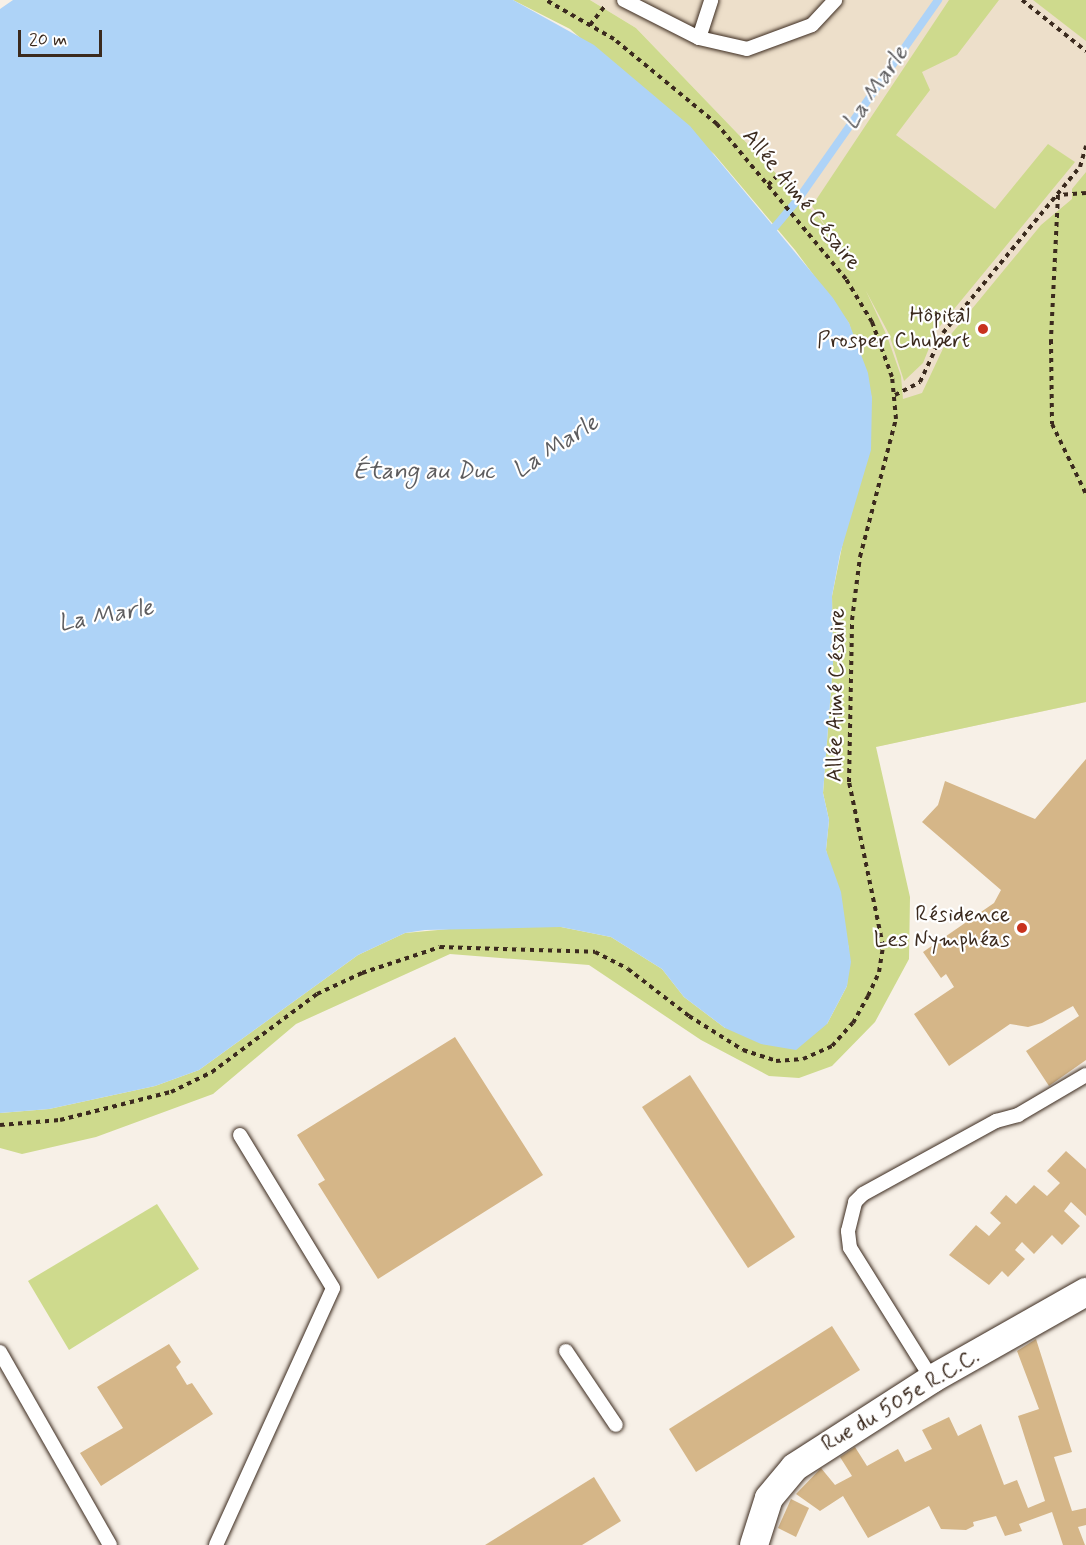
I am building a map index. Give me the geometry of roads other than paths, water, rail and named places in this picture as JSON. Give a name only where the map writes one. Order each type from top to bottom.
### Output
[{"type":"street","name":"Rue du 505e R.C.C.","points":[[754,1545],[770,1498],[785,1476],[932,1379],[1086,1292]]},
{"type":"lane","points":[[624,0],[699,38],[747,49],[812,25],[836,0]]},
{"type":"lane","points":[[699,38],[711,0]]},
{"type":"lane","points":[[932,1379],[850,1248],[848,1231],[855,1202],[862,1194],[996,1120],[1018,1115],[1086,1075]]},
{"type":"lane","points":[[216,1545],[333,1288],[240,1134]]},
{"type":"lane","points":[[566,1351],[616,1425]]},
{"type":"lane","points":[[0,1352],[110,1545]]},
{"type":"water","name":"Étang au Duc","points":[[13,0],[513,0],[594,45],[690,126],[833,298],[849,323],[868,373],[872,398],[871,450],[840,554],[832,596],[833,664],[823,793],[829,820],[826,850],[841,892],[851,962],[847,986],[827,1024],[796,1050],[761,1044],[725,1028],[684,997],[662,969],[611,937],[561,927],[425,930],[405,933],[358,955],[199,1070],[155,1086],[49,1109],[0,1113],[0,9]]},
{"type":"waterway","name":"La Marle","points":[[774,228],[799,198],[938,0]]},
{"type":"place","name":"Hôpital Prosper Chubert","points":[[983,329]]},
{"type":"place","name":"Résidence Les Nymphéas","points":[[1022,928]]}]
